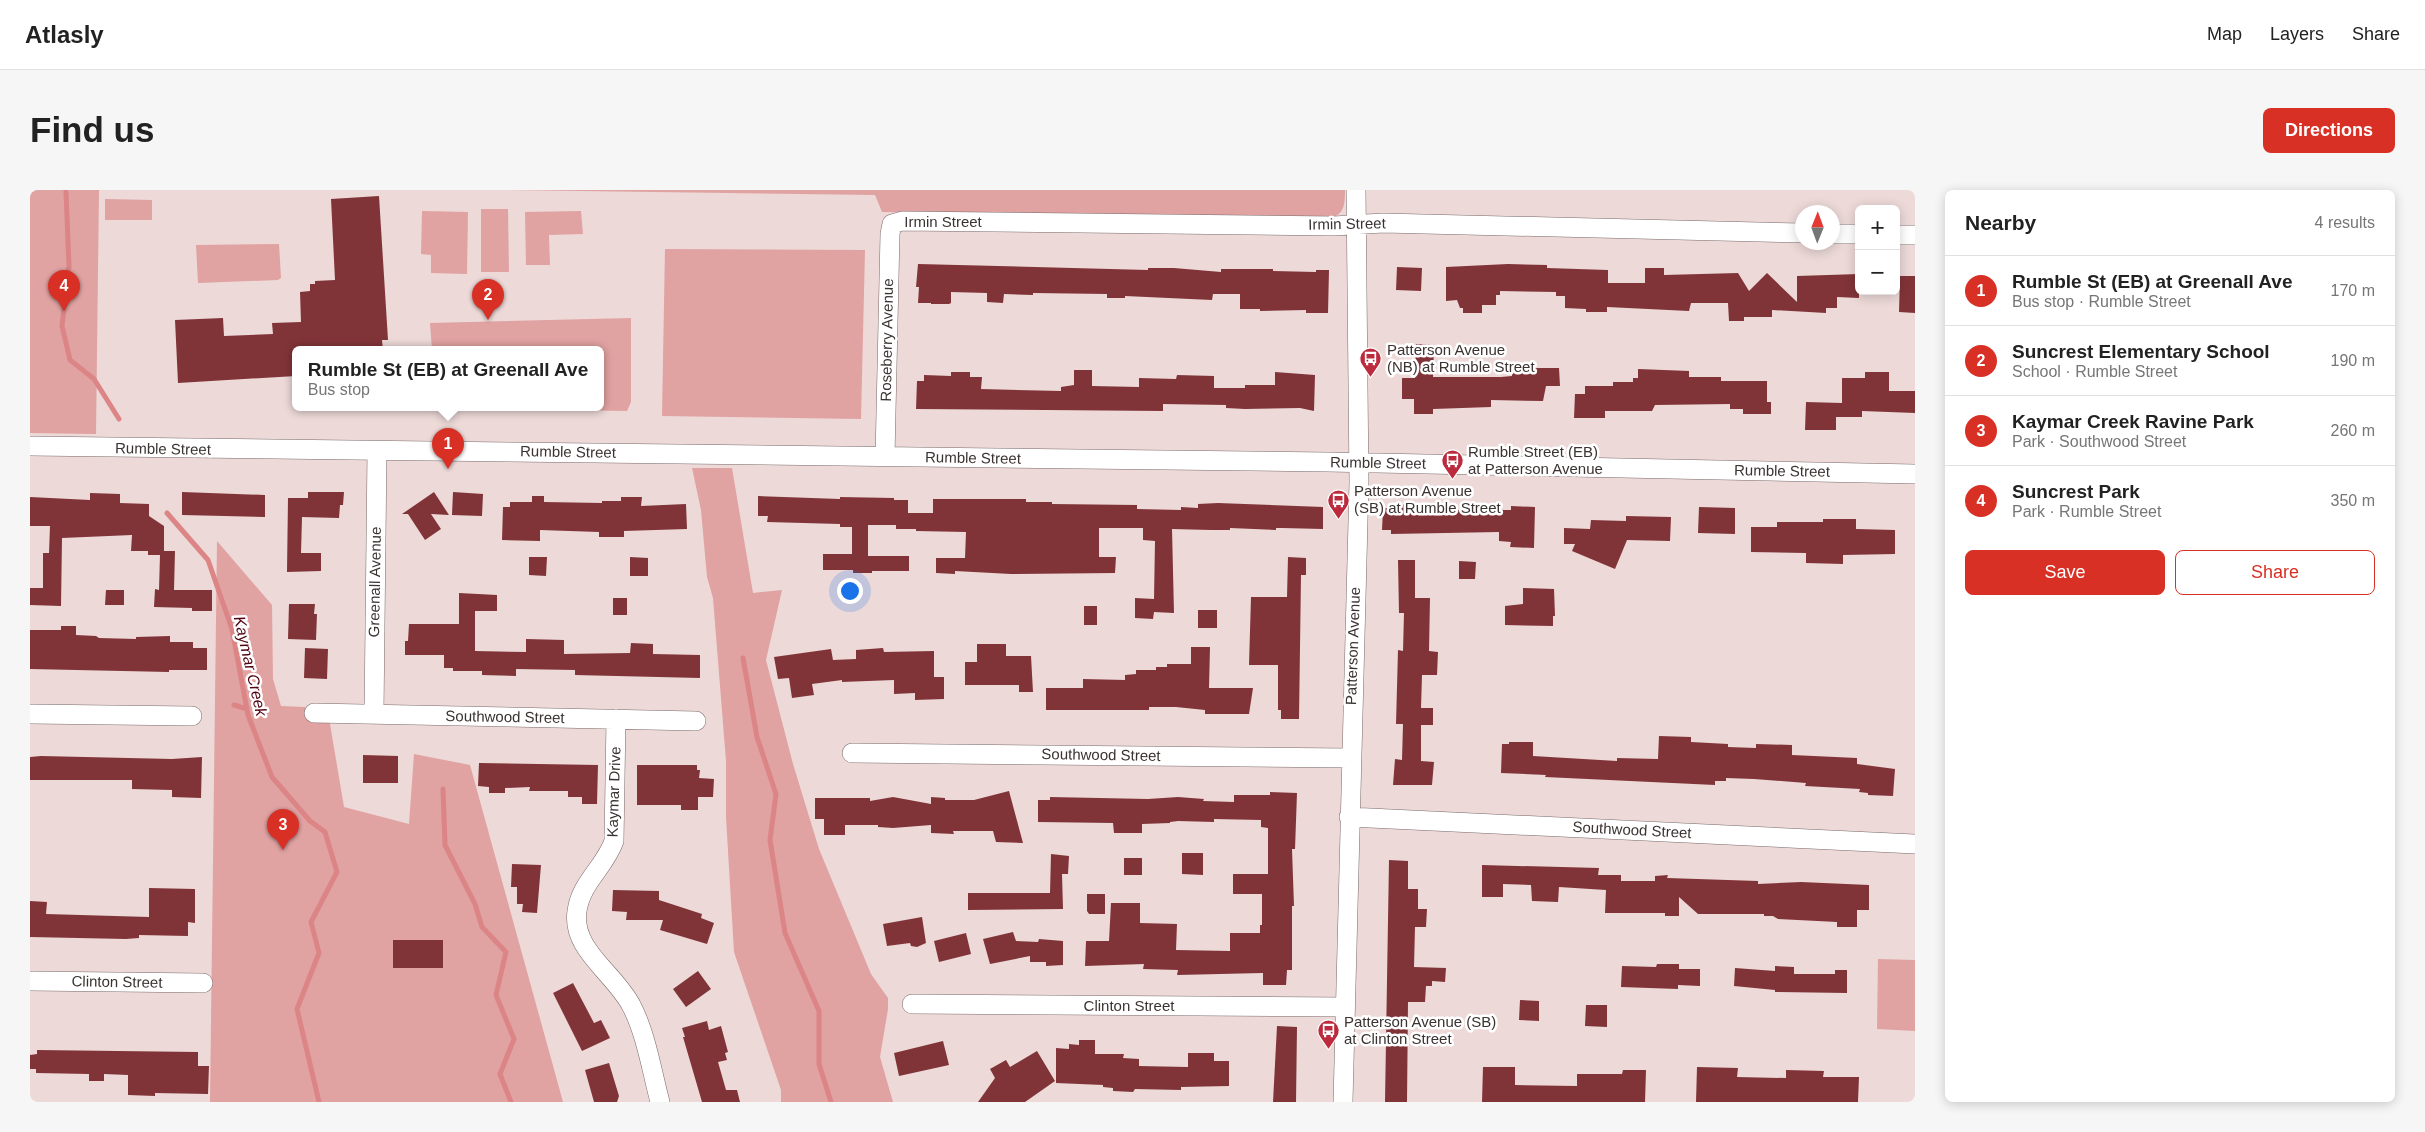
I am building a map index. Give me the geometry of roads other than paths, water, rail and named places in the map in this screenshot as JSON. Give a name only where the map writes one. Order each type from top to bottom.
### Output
[{"type":"street","name":"Patterson Avenue","points":[[1344,1102],[1350,758],[1359,463],[1356,190]]},
{"type":"street","name":"Irmin Street","points":[[892,224],[902,221],[1334,226],[1356,224],[1435,224],[1795,233]]},
{"type":"street","name":"Roseberry Avenue","points":[[885,457],[890,234],[892,224]]},
{"type":"street","points":[[1840,234],[1855,234]]},
{"type":"street","points":[[1900,235],[1915,235]]},
{"type":"street","name":"Rumble Street","points":[[30,446],[1359,463],[1915,474]]},
{"type":"street","name":"Greenall Avenue","points":[[374,714],[377,450]]},
{"type":"street","name":"Southwood Street","points":[[314,713],[696,721]]},
{"type":"street","points":[[30,714],[192,716]]},
{"type":"street","name":"Kaymar Drive","points":[[616,720],[614,841],[607,856],[591,877],[580,896],[576,925],[582,942],[632,1006],[660,1102]]},
{"type":"street","name":"Southwood Street","points":[[852,752],[1350,758]]},
{"type":"street","name":"Southwood Street","points":[[1350,817],[1915,844]]},
{"type":"street","name":"Clinton Street","points":[[30,981],[203,984]]},
{"type":"street","name":"Clinton Street","points":[[912,1004],[1345,1007]]},
{"type":"waterway","name":"Kaymar Creek","points":[[66,192],[69,266],[62,326],[70,360],[94,379],[119,419]]},
{"type":"waterway","name":"Kaymar Creek","points":[[167,513],[208,560],[232,629],[248,715],[272,777],[310,821],[325,832],[337,872],[311,922],[319,953],[297,1009],[319,1102]]},
{"type":"waterway","points":[[743,658],[757,737],[776,794],[770,840],[785,933],[819,1011],[819,1064],[831,1102]]},
{"type":"waterway","points":[[234,705],[247,709]]},
{"type":"waterway","points":[[443,789],[445,845],[475,904],[482,927],[506,952],[496,995],[514,1039],[500,1074],[511,1102]]},
{"type":"place","name":"Suncrest Park","points":[[64,311]]},
{"type":"place","name":"Suncrest Elementary School","points":[[488,320]]},
{"type":"place","name":"Patterson Avenue (NB) at Rumble Street","points":[[1371,378]]},
{"type":"place","name":"Rumble St (EB) at Greenall Ave","points":[[448,469]]},
{"type":"place","name":"Rumble Street (EB) at Patterson Avenue","points":[[1452,480]]},
{"type":"place","name":"Patterson Avenue (SB) at Rumble Street","points":[[1338,519]]},
{"type":"place","name":"Kaymar Creek Ravine Park","points":[[283,850]]},
{"type":"place","name":"Patterson Avenue (SB) at Clinton Street","points":[[1328,1050]]}]
